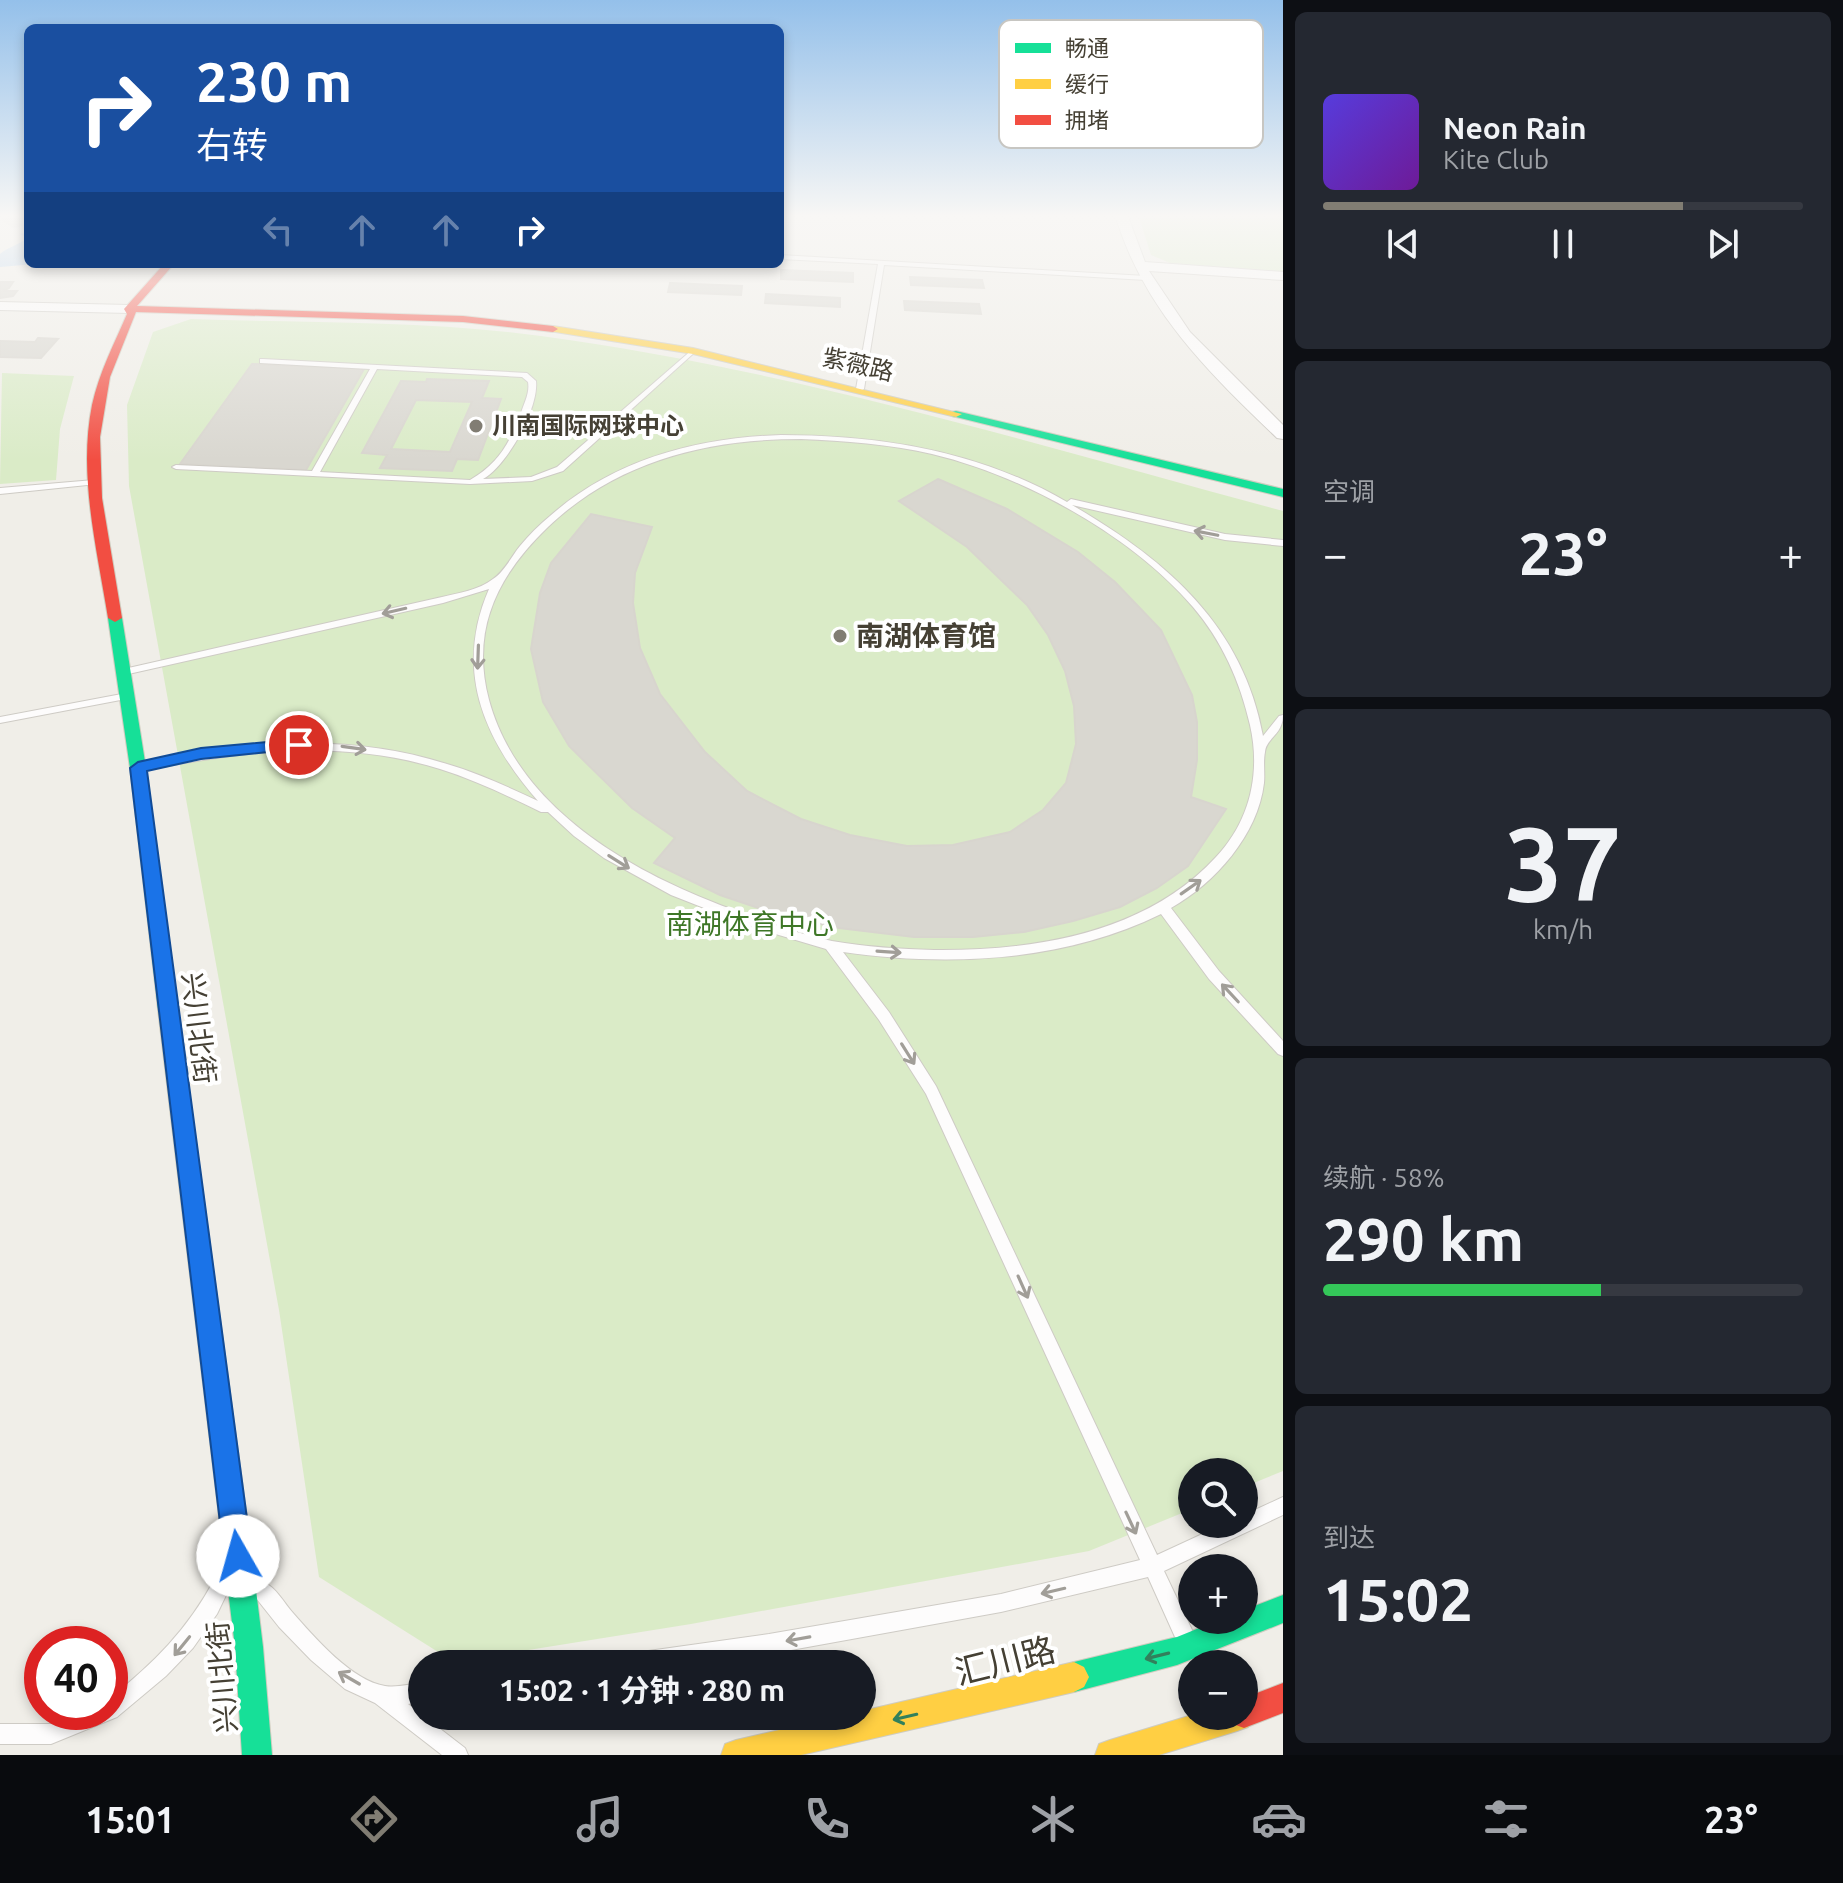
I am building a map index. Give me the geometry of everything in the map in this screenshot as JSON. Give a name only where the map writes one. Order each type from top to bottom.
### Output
[{"type":"street","points":[[135,311],[146,296]]},
{"type":"street","points":[[0,306],[135,311],[150,296]]},
{"type":"street","points":[[1156,296],[1204,354],[1283,434]]},
{"type":"street","name":"紫薇路","points":[[135,311],[463,319],[543,327],[693,351],[1283,493]]},
{"type":"street","name":"兴川北街","points":[[135,311],[105,378],[97,419],[94,482],[138,768],[238,1556],[257,1755]]},
{"type":"street","name":"汇川路","points":[[736,1755],[1014,1692],[1190,1646],[1283,1609]]},
{"type":"street","points":[[1258,1708],[1283,1698]]},
{"type":"street","points":[[1110,1755],[1191,1730]]},
{"type":"lane","points":[[860,389],[876,296]]},
{"type":"lane","points":[[176,467],[511,482],[560,469],[693,351]]},
{"type":"lane","points":[[263,361],[524,375],[532,381],[533,390],[507,454],[496,468],[470,482]]},
{"type":"lane","points":[[315,474],[375,366]]},
{"type":"lane","points":[[138,768],[201,754],[269,745],[329,744],[413,757],[465,771],[554,814],[602,851],[653,884],[768,928],[830,945],[901,953],[1017,952],[1124,926],[1163,907],[1203,879],[1252,817],[1260,788],[1259,749],[1251,705],[1238,670],[1196,601],[1156,565],[1056,498],[1018,479],[963,458],[908,445],[795,437],[702,445],[666,453],[602,480],[548,522],[496,583],[484,606],[478,688],[488,719],[510,757],[554,814]]},
{"type":"lane","points":[[0,491],[94,482]]},
{"type":"lane","points":[[1056,498],[1180,528],[1283,543]]},
{"type":"lane","points":[[124,672],[411,607],[496,583]]},
{"type":"lane","points":[[0,720],[127,696]]},
{"type":"lane","points":[[1259,749],[1283,718]]},
{"type":"lane","points":[[1163,907],[1214,975],[1283,1050]]},
{"type":"lane","points":[[830,945],[876,1005],[931,1090],[1190,1646]]},
{"type":"lane","points":[[726,1650],[1001,1603],[1151,1567],[1283,1506]]},
{"type":"lane","points":[[128,1696],[163,1670],[206,1617],[238,1556],[288,1625],[340,1675],[382,1696],[458,1755]]},
{"type":"lane","points":[[382,1696],[408,1693]]},
{"type":"lane","points":[[0,1734],[51,1734],[61,1730]]},
{"type":"green space","name":"南湖体育中心","points":[[191,319],[454,327],[541,336],[729,368],[822,389],[1283,511],[1283,1471],[1258,1481],[1258,1458],[1178,1458],[1178,1515],[1089,1551],[691,1624],[529,1650],[435,1650],[319,1577],[279,1310],[129,486],[127,405],[153,332]]},
{"type":"green space","points":[[2,373],[74,376],[60,429],[56,480],[0,484]]},
{"type":"building","points":[[766,296],[840,298],[840,307],[765,303]]},
{"type":"building","points":[[904,301],[979,304],[981,314],[905,310]]},
{"type":"building","points":[[38,338],[58,339],[41,358],[0,357],[0,341],[35,342]]},
{"type":"building","points":[[252,364],[364,369],[306,470],[180,464]]},
{"type":"building","name":"川南国际网球中心","points":[[427,379],[489,381],[482,398],[501,399],[478,460],[457,459],[452,471],[380,468],[387,455],[362,453],[401,381],[426,382]],"holes":[[[416,400],[472,402],[450,452],[391,449]]]},
{"type":"building","points":[[938,479],[1007,509],[1078,552],[1115,582],[1161,630],[1192,695],[1197,722],[1197,760],[1191,797],[1226,809],[1188,866],[1157,888],[1120,907],[1073,921],[1024,932],[973,937],[914,937],[839,928],[779,915],[720,895],[654,863],[675,838],[632,808],[569,746],[543,702],[531,649],[540,593],[551,563],[591,514],[652,527],[635,573],[633,603],[640,648],[660,694],[705,752],[747,791],[801,819],[850,835],[907,846],[953,845],[1010,832],[1043,810],[1066,783],[1076,744],[1074,706],[1065,671],[1048,635],[1027,605],[967,547],[899,501]]},
{"type":"traffic: fast","points":[[956,414],[1283,493]]},
{"type":"traffic: fast","points":[[115,618],[138,768],[168,1009]]},
{"type":"traffic: fast","points":[[235,1533],[249,1647],[257,1755]]},
{"type":"traffic: fast","points":[[1074,1677],[1177,1651],[1283,1609]]},
{"type":"traffic: slow","points":[[553,329],[693,351],[956,414]]},
{"type":"traffic: slow","points":[[168,1009],[235,1533]]},
{"type":"traffic: slow","points":[[736,1755],[1074,1677]]},
{"type":"traffic: slow","points":[[1110,1755],[1191,1730]]},
{"type":"traffic: jam","points":[[115,618],[96,498],[94,437],[105,377],[132,314],[129,309],[141,296]]},
{"type":"traffic: jam","points":[[129,309],[463,319],[553,329]]},
{"type":"traffic: jam","points":[[1258,1708],[1283,1698]]},
{"type":"place","name":"川南国际网球中心","points":[[476,426]]},
{"type":"place","name":"南湖体育馆","points":[[840,636]]},
{"type":"route","points":[[238,1556],[138,768],[201,754],[269,745],[299,745]]}]
